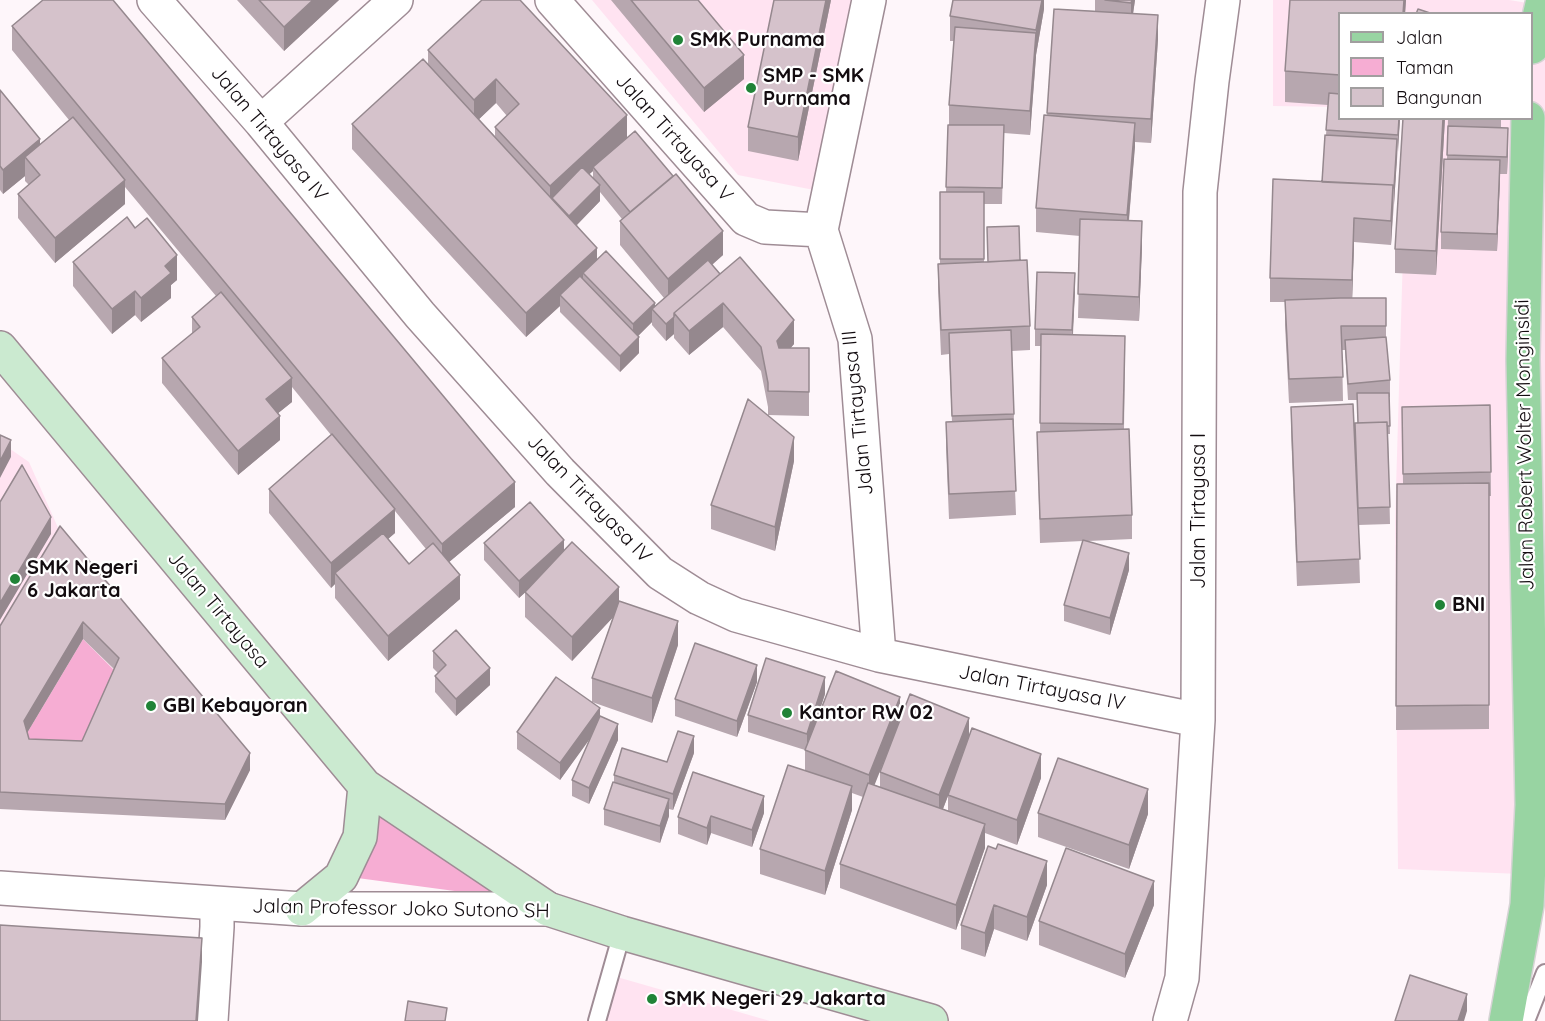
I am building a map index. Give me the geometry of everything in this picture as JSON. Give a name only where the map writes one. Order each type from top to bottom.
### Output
[{"type":"main road","points":[[1533,43],[1544,0]]},
{"type":"main road","name":"Jalan Robert Wolter Monginsidi","points":[[1506,1021],[1527,905],[1532,804],[1534,357],[1528,120]]},
{"type":"main road","name":"Jalan Tirtayasa","points":[[0,348],[365,786],[548,909]]},
{"type":"main road","points":[[302,909],[341,877],[360,837],[365,786]]},
{"type":"main road","name":"Jalan Professor Joko Sutono SH","points":[[548,909],[622,933],[931,1021]]},
{"type":"street","name":"Jalan Tirtayasa IV","points":[[154,0],[261,123],[420,315],[560,472],[660,573],[699,598],[736,615],[879,655],[1198,720]]},
{"type":"street","points":[[261,123],[396,0]]},
{"type":"street","name":"Jalan Tirtayasa V","points":[[552,0],[746,219],[765,227],[821,230]]},
{"type":"street","name":"Jalan Tirtayasa III","points":[[869,0],[821,230],[855,339],[879,655]]},
{"type":"street","name":"Jalan Tirtayasa I","points":[[1170,1021],[1182,978],[1198,720],[1200,192],[1223,0]]},
{"type":"street","name":"Jalan Professor Joko Sutono SH","points":[[0,888],[302,909],[548,909]]},
{"type":"street","points":[[211,1021],[217,904]]},
{"type":"lane","points":[[597,1021],[622,933]]},
{"type":"lane","points":[[1526,1021],[1545,973]]},
{"type":"shaded area","name":"SMP - SMK Purnama","points":[[592,0],[853,0],[819,191],[738,175]]},
{"type":"shaded area","points":[[1273,0],[1509,0],[1534,4],[1545,0],[1545,875],[1398,869],[1395,522],[1407,120],[1533,120],[1533,12],[1338,12],[1338,107],[1273,106]]},
{"type":"shaded area","name":"SMK Negeri 6 Jakarta","points":[[0,442],[29,462],[59,530],[0,628]]},
{"type":"shaded area","name":"SMK Negeri 29 Jakarta","points":[[617,977],[770,1021],[605,1021]]},
{"type":"green space","points":[[83,639],[119,675],[82,757],[24,738]]},
{"type":"green space","points":[[389,793],[507,898],[350,877]]},
{"type":"building","points":[[43,0],[113,0],[515,482],[442,544],[12,26]]},
{"type":"building","points":[[259,0],[313,0],[284,27]]},
{"type":"building","points":[[482,0],[520,0],[627,115],[550,186],[495,127],[519,104],[496,79],[474,100],[428,50]]},
{"type":"building","points":[[631,0],[698,0],[744,55],[704,88]]},
{"type":"building","points":[[774,0],[826,0],[798,137],[748,127]]},
{"type":"building","points":[[953,0],[1042,0],[1036,30],[950,16]]},
{"type":"building","points":[[1105,0],[1132,0],[1131,3]]},
{"type":"building","points":[[1290,0],[1404,0],[1403,12],[1338,12],[1338,75],[1285,71]]},
{"type":"building","points":[[1054,9],[1158,15],[1151,119],[1047,113]]},
{"type":"building","points":[[955,27],[1036,33],[1030,111],[949,105]]},
{"type":"building","points":[[423,59],[597,248],[526,313],[352,124]]},
{"type":"building","points":[[0,90],[40,139],[3,170],[0,166]]},
{"type":"building","points":[[1329,93],[1338,94],[1338,120],[1399,120],[1398,135],[1326,130]]},
{"type":"building","points":[[1044,115],[1135,123],[1127,215],[1036,208]]},
{"type":"building","points":[[73,117],[125,180],[55,238],[18,194],[40,175],[25,157]]},
{"type":"building","points":[[1403,120],[1443,120],[1436,251],[1395,249]]},
{"type":"building","points":[[948,125],[1004,125],[1002,188],[946,187]]},
{"type":"building","points":[[1448,126],[1508,128],[1507,157],[1447,155]]},
{"type":"building","points":[[635,131],[673,176],[630,212],[593,167]]},
{"type":"building","points":[[1325,135],[1397,139],[1394,188],[1393,185],[1322,182]]},
{"type":"building","points":[[1444,159],[1500,160],[1497,234],[1441,232]]},
{"type":"building","points":[[582,167],[600,185],[569,216],[552,198]]},
{"type":"building","points":[[676,174],[723,231],[668,279],[620,221]]},
{"type":"building","points":[[1273,179],[1393,185],[1391,221],[1354,218],[1352,280],[1270,278]]},
{"type":"building","points":[[940,192],[984,192],[984,259],[940,259]]},
{"type":"building","points":[[127,217],[135,228],[147,218],[177,255],[165,266],[171,273],[141,298],[135,291],[112,309],[73,262]]},
{"type":"building","points":[[1080,219],[1142,221],[1139,297],[1078,294]]},
{"type":"building","points":[[1019,226],[1020,260],[988,262],[987,227]]},
{"type":"building","points":[[606,251],[655,303],[633,324],[583,273]]},
{"type":"building","points":[[740,257],[794,320],[777,341],[779,348],[809,348],[809,392],[768,391],[761,347],[723,303],[689,331],[674,313]]},
{"type":"building","points":[[708,260],[720,274],[674,313],[674,317],[666,324],[652,309]]},
{"type":"building","points":[[1027,260],[1030,326],[941,330],[938,264]]},
{"type":"building","points":[[1037,272],[1075,273],[1072,330],[1035,329]]},
{"type":"building","points":[[580,276],[639,337],[620,356],[560,295]]},
{"type":"building","points":[[221,292],[292,378],[266,399],[280,416],[238,451],[162,358],[200,327],[192,317]]},
{"type":"building","points":[[1386,298],[1386,326],[1341,326],[1343,377],[1289,379],[1285,300]]},
{"type":"building","points":[[1011,330],[1014,414],[952,416],[949,333]]},
{"type":"building","points":[[1041,334],[1125,336],[1123,424],[1040,423]]},
{"type":"building","points":[[1386,337],[1390,380],[1348,384],[1345,340]]},
{"type":"building","points":[[1357,393],[1389,393],[1390,426],[1387,426],[1387,422],[1358,423]]},
{"type":"building","points":[[748,399],[794,437],[775,527],[711,505]]},
{"type":"building","points":[[1353,404],[1360,559],[1297,562],[1291,407]]},
{"type":"building","points":[[1490,405],[1491,472],[1403,474],[1402,407]]},
{"type":"building","points":[[1013,419],[1016,491],[949,494],[946,422]]},
{"type":"building","points":[[1387,422],[1390,507],[1358,508],[1355,423]]},
{"type":"building","points":[[1129,429],[1132,515],[1040,519],[1037,432]]},
{"type":"building","points":[[332,434],[395,509],[331,563],[269,489]]},
{"type":"building","points":[[0,435],[11,440],[0,461]]},
{"type":"building","points":[[22,465],[51,517],[0,603],[0,502]]},
{"type":"building","points":[[1489,483],[1489,705],[1396,706],[1397,484]]},
{"type":"building","points":[[530,502],[564,540],[519,581],[484,543]]},
{"type":"building","name":"GBI Kebayoran","points":[[60,526],[250,753],[225,804],[0,792],[0,626]],"holes":[[[83,622],[119,658],[82,741],[29,739],[24,721]]]},
{"type":"building","points":[[383,533],[409,564],[433,543],[460,575],[388,636],[335,573]]},
{"type":"building","points":[[1083,540],[1129,553],[1110,618],[1064,605]]},
{"type":"building","points":[[572,542],[619,587],[572,637],[525,592]]},
{"type":"building","points":[[619,601],[678,621],[652,698],[592,678]]},
{"type":"building","points":[[456,630],[490,668],[456,699],[435,676],[446,665],[433,651]]},
{"type":"building","points":[[695,643],[757,665],[737,721],[675,699]]},
{"type":"building","name":"Kantor RW 02","points":[[766,658],[825,677],[807,734],[748,715]]},
{"type":"building","points":[[836,671],[900,697],[869,775],[805,750]]},
{"type":"building","points":[[556,677],[600,708],[560,763],[517,732]]},
{"type":"building","points":[[910,694],[969,718],[939,795],[880,772]]},
{"type":"building","points":[[600,716],[618,724],[589,788],[572,780]]},
{"type":"building","points":[[972,728],[1041,754],[1017,820],[948,795]]},
{"type":"building","points":[[678,731],[694,736],[673,794],[614,775],[622,748],[667,762]]},
{"type":"building","points":[[1058,758],[1148,789],[1129,845],[1038,813]]},
{"type":"building","points":[[788,765],[852,786],[825,871],[760,849]]},
{"type":"building","points":[[693,772],[764,796],[752,830],[711,816],[707,828],[678,817]]},
{"type":"building","points":[[613,782],[669,799],[660,826],[604,809]]},
{"type":"building","points":[[868,783],[985,824],[956,905],[840,864]]},
{"type":"building","points":[[998,844],[1047,861],[1027,917],[994,905],[985,933],[961,925],[988,846],[996,849]]},
{"type":"building","points":[[1066,848],[1154,881],[1125,954],[1039,921]]},
{"type":"building","points":[[0,925],[202,938],[196,1021],[0,1021]]},
{"type":"building","points":[[1410,975],[1467,994],[1458,1021],[1395,1021]]},
{"type":"building","points":[[408,1001],[447,1008],[445,1021],[405,1021]]},
{"type":"place","name":"SMK Purnama","points":[[678,40]]},
{"type":"place","name":"SMP - SMK Purnama","points":[[751,88]]},
{"type":"place","name":"SMK Negeri 6 Jakarta","points":[[15,579]]},
{"type":"place","name":"BNI","points":[[1440,605]]},
{"type":"place","name":"GBI Kebayoran","points":[[151,706]]},
{"type":"place","name":"Kantor RW 02","points":[[787,713]]},
{"type":"place","name":"SMK Negeri 29 Jakarta","points":[[652,999]]}]
